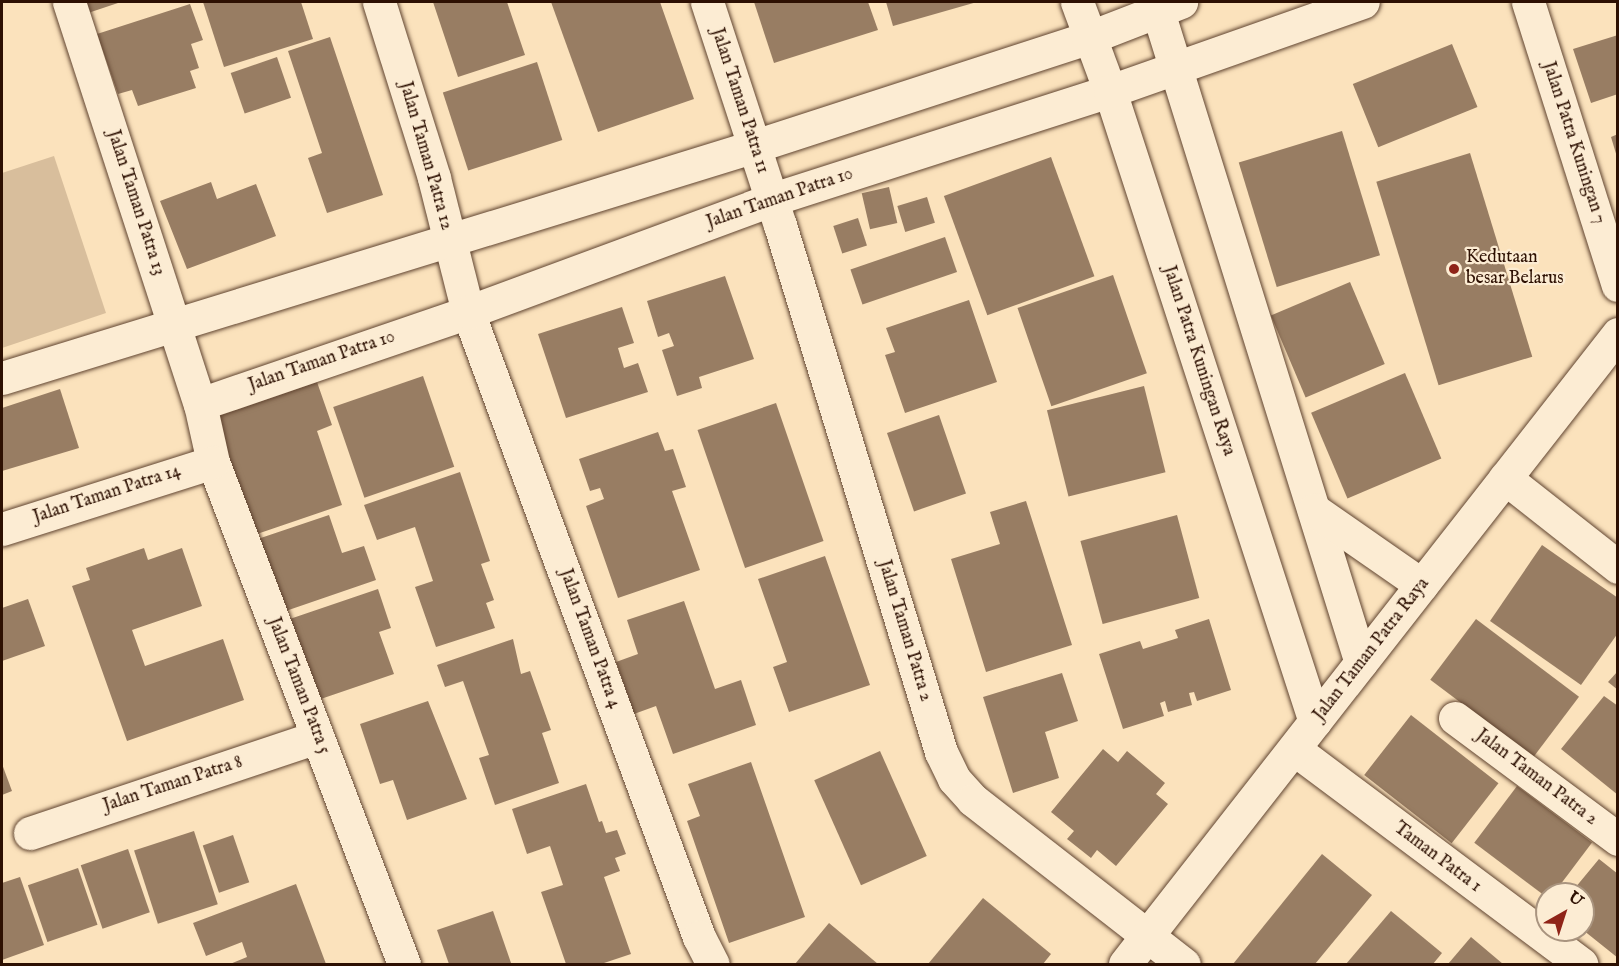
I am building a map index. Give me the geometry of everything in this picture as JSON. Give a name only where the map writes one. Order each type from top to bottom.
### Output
[{"type":"street","name":"Jalan Taman Patra 13","points":[[69,2],[200,404]]},
{"type":"street","name":"Jalan Taman Patra 12","points":[[379,2],[468,312]]},
{"type":"street","name":"Jalan Taman Patra 11","points":[[707,2],[755,146],[770,200]]},
{"type":"street","name":"Jalan Patra Kuningan Raya","points":[[1077,2],[1110,91],[1315,722]]},
{"type":"street","name":"Jalan Taman Patra 10","points":[[200,404],[468,312],[770,200],[1110,91],[1363,2]]},
{"type":"street","name":"Jalan Patra Kuningan 7","points":[[1528,2],[1617,285]]},
{"type":"street","points":[[2,378],[174,323],[755,146],[1089,38],[1165,4],[1176,66],[1361,663]]},
{"type":"street","name":"Jalan Taman Patra 2","points":[[770,200],[941,752],[954,779],[973,800],[1184,964]]},
{"type":"street","name":"Jalan Taman Patra 4","points":[[468,312],[699,937],[713,964]]},
{"type":"street","name":"Jalan Taman Patra Raya","points":[[1125,964],[1617,334]]},
{"type":"street","name":"Jalan Taman Patra 5","points":[[200,404],[213,462],[404,964]]},
{"type":"street","name":"Jalan Taman Patra 14","points":[[2,529],[213,462]]},
{"type":"street","points":[[1505,478],[1617,567]]},
{"type":"street","points":[[1314,510],[1422,585]]},
{"type":"street","name":"Jalan Taman Patra 2","points":[[1455,718],[1617,839]]},
{"type":"street","name":"Jalan Taman Patra 8","points":[[30,833],[317,737]]},
{"type":"street","name":"Taman Patra 1","points":[[1294,749],[1581,964]]},
{"type":"shaded area","points":[[54,156],[106,313],[2,348],[2,173]]},
{"type":"building","points":[[81,2],[121,2],[85,14]]},
{"type":"building","points":[[203,2],[301,2],[313,39],[224,67]]},
{"type":"building","points":[[433,2],[507,2],[525,55],[458,77]]},
{"type":"building","points":[[551,2],[660,2],[694,99],[598,132]]},
{"type":"building","points":[[754,2],[868,2],[878,30],[774,63]]},
{"type":"building","points":[[886,2],[977,2],[893,26]]},
{"type":"building","points":[[190,4],[203,40],[191,44],[199,68],[190,71],[196,88],[138,106],[132,90],[118,94],[97,34]]},
{"type":"building","points":[[1618,35],[1618,94],[1591,103],[1573,49]]},
{"type":"building","points":[[330,37],[383,195],[327,213],[308,158],[322,153],[288,51]]},
{"type":"building","points":[[1452,44],[1477,107],[1378,147],[1353,84]]},
{"type":"building","points":[[277,57],[291,98],[245,114],[231,73]]},
{"type":"building","points":[[537,62],[562,140],[468,171],[443,93]]},
{"type":"building","points":[[1342,131],[1380,255],[1277,287],[1239,163]]},
{"type":"building","points":[[1618,134],[1618,157],[1617,157],[1611,137]]},
{"type":"building","name":"Kedutaan besar Belarus","points":[[1470,153],[1532,357],[1439,385],[1376,182]]},
{"type":"building","points":[[1051,157],[1094,276],[987,315],[944,196]]},
{"type":"building","points":[[211,182],[217,199],[256,184],[276,236],[187,269],[160,201]]},
{"type":"building","points":[[889,187],[897,223],[870,229],[862,193]]},
{"type":"building","points":[[927,197],[935,223],[905,232],[897,206]]},
{"type":"building","points":[[858,218],[867,246],[842,254],[833,226]]},
{"type":"building","points":[[945,237],[957,272],[862,305],[850,270]]},
{"type":"building","points":[[1113,275],[1147,373],[1051,406],[1018,308]]},
{"type":"building","points":[[725,276],[754,359],[699,377],[702,388],[677,396],[662,350],[674,346],[669,333],[658,337],[647,301]]},
{"type":"building","points":[[1350,282],[1385,364],[1306,398],[1271,316]]},
{"type":"building","points":[[969,300],[997,382],[905,413],[885,355],[895,352],[886,328]]},
{"type":"building","points":[[622,307],[634,343],[618,348],[624,368],[638,363],[648,392],[566,418],[538,334]]},
{"type":"building","points":[[1405,373],[1441,459],[1347,498],[1311,413]]},
{"type":"building","points":[[423,376],[454,467],[364,498],[333,407]]},
{"type":"building","points":[[317,382],[332,425],[317,431],[342,505],[257,534],[252,518],[238,523],[210,419]]},
{"type":"building","points":[[1144,386],[1166,472],[1069,497],[1047,410]]},
{"type":"building","points":[[60,389],[79,448],[2,471],[2,408]]},
{"type":"building","points":[[776,403],[824,541],[745,568],[698,430]]},
{"type":"building","points":[[939,415],[966,493],[914,511],[887,433]]},
{"type":"building","points":[[658,432],[665,451],[673,449],[686,487],[672,491],[700,570],[618,598],[586,506],[604,499],[600,488],[590,491],[579,459]]},
{"type":"building","points":[[460,472],[490,561],[481,564],[494,600],[486,603],[495,628],[436,647],[415,587],[433,581],[415,527],[377,540],[364,505]]},
{"type":"building","points":[[1026,501],[1072,645],[986,672],[951,559],[1000,544],[990,512]]},
{"type":"building","points":[[329,515],[342,553],[364,546],[376,580],[277,614],[252,541]]},
{"type":"building","points":[[1177,515],[1199,598],[1103,624],[1080,541]]},
{"type":"building","points":[[1542,545],[1618,598],[1618,633],[1581,685],[1490,621]]},
{"type":"building","points":[[144,548],[148,560],[182,548],[202,606],[132,630],[145,666],[223,639],[244,700],[127,741],[72,586],[90,580],[86,568]]},
{"type":"building","points":[[825,556],[870,685],[789,712],[773,667],[787,662],[758,579]]},
{"type":"building","points":[[378,589],[391,628],[379,632],[394,674],[309,703],[281,622]]},
{"type":"building","points":[[28,599],[45,646],[2,661],[2,608]]},
{"type":"building","points":[[684,601],[715,689],[741,680],[756,725],[673,754],[656,706],[634,714],[616,662],[638,654],[627,620]]},
{"type":"building","points":[[1209,619],[1231,690],[1197,701],[1194,692],[1189,693],[1192,705],[1168,712],[1165,701],[1160,703],[1164,716],[1123,729],[1099,654],[1140,641],[1143,649],[1178,638],[1175,630]]},
{"type":"building","points":[[1476,619],[1579,697],[1533,757],[1430,680]]},
{"type":"building","points":[[513,639],[521,674],[530,671],[551,730],[542,733],[559,783],[495,805],[479,758],[489,755],[463,681],[445,687],[437,665]]},
{"type":"building","points":[[1618,671],[1618,690],[1608,682]]},
{"type":"building","points":[[1062,673],[1078,721],[1045,732],[1059,778],[1013,793],[983,697]]},
{"type":"building","points":[[1604,696],[1618,706],[1618,795],[1561,749]]},
{"type":"building","points":[[428,701],[467,799],[407,820],[393,780],[380,784],[360,724]]},
{"type":"building","points":[[1411,715],[1498,783],[1452,843],[1364,775]]},
{"type":"building","points":[[1103,749],[1118,762],[1127,751],[1165,783],[1156,794],[1168,804],[1116,866],[1097,850],[1091,858],[1067,839],[1074,831],[1051,812]]},
{"type":"building","points":[[880,751],[927,856],[861,885],[814,780]]},
{"type":"building","points":[[751,762],[805,917],[729,943],[687,821],[700,816],[688,784]]},
{"type":"building","points":[[2,764],[12,791],[2,795]]},
{"type":"building","points":[[586,784],[599,822],[602,821],[606,833],[617,830],[626,854],[615,858],[620,871],[604,877],[631,954],[601,964],[566,964],[541,892],[563,885],[550,846],[527,854],[512,809]]},
{"type":"building","points":[[1517,786],[1592,843],[1562,882],[1535,882],[1535,888],[1474,843]]},
{"type":"building","points":[[194,831],[218,904],[158,924],[134,850]]},
{"type":"building","points":[[233,835],[249,882],[219,893],[203,845]]},
{"type":"building","points":[[128,849],[150,912],[103,929],[81,865]]},
{"type":"building","points":[[1322,854],[1372,895],[1315,964],[1233,964]]},
{"type":"building","points":[[1599,859],[1618,874],[1618,958],[1595,940],[1595,882],[1580,882]]},
{"type":"building","points":[[78,868],[98,925],[47,942],[28,885]]},
{"type":"building","points":[[20,877],[44,945],[2,960],[2,883]]},
{"type":"building","points":[[296,884],[326,964],[230,964],[247,957],[242,942],[206,956],[193,923]]},
{"type":"building","points":[[983,898],[1051,954],[1043,964],[928,964]]},
{"type":"building","points":[[493,911],[511,963],[449,964],[437,930]]},
{"type":"building","points":[[1391,911],[1442,953],[1433,964],[1346,964]]},
{"type":"building","points":[[829,923],[878,964],[795,964]]},
{"type":"building","points":[[1471,937],[1503,964],[1448,964]]},
{"type":"place","name":"Kedutaan besar Belarus","points":[[1454,269]]}]
